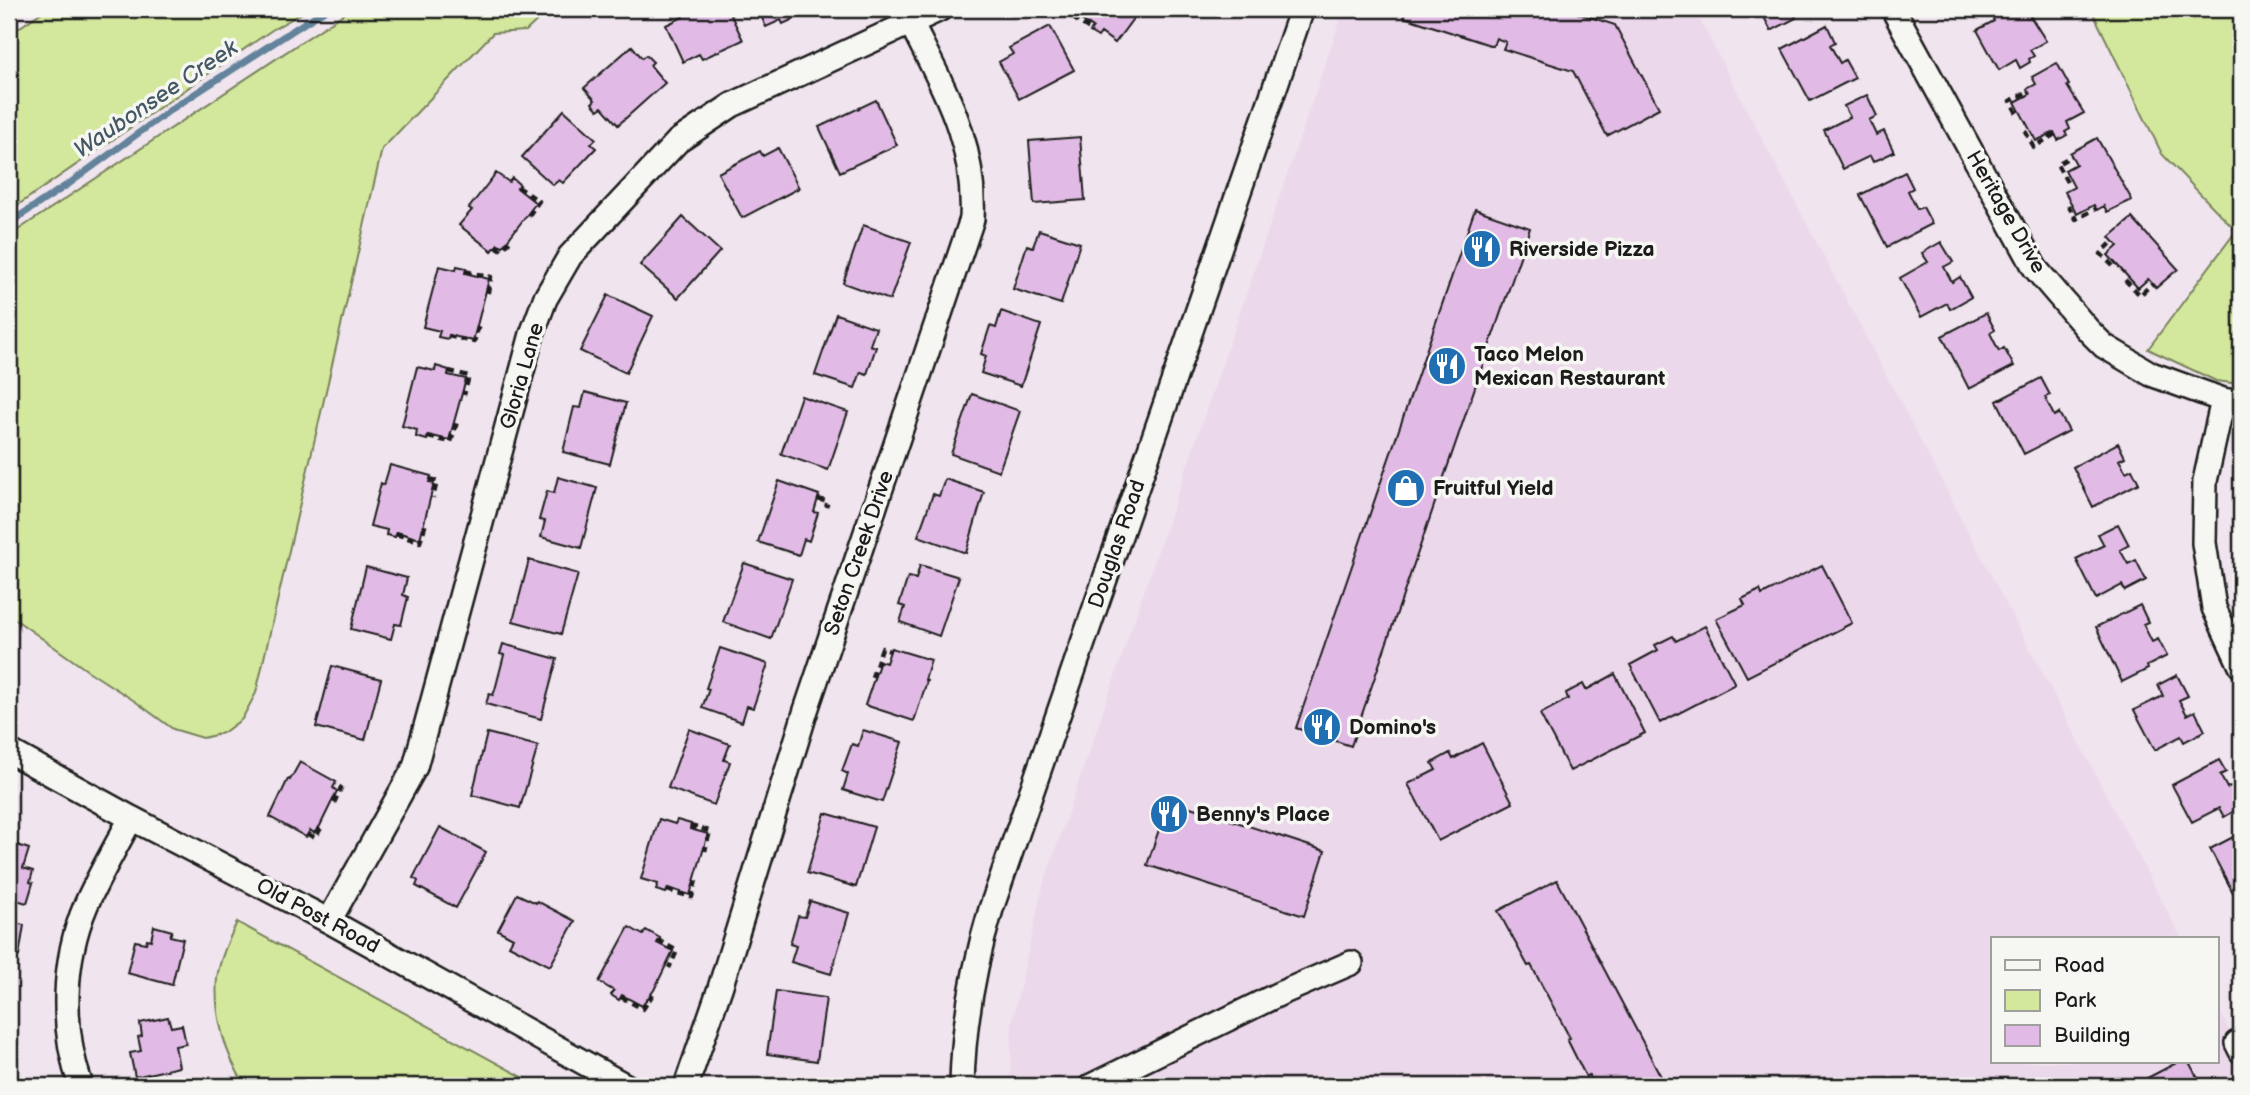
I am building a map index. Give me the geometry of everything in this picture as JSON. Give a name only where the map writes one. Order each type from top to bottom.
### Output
[{"type":"street","name":"Gloria Lane","points":[[329,921],[415,767],[532,334],[544,299],[570,256],[678,141],[732,105],[940,9]]},
{"type":"street","name":"Douglas Road","points":[[962,1086],[970,998],[991,909],[1301,9]]},
{"type":"street","name":"Heritage Drive","points":[[1893,9],[2035,268],[2088,331],[2104,346],[2151,374],[2232,401]]},
{"type":"street","name":"Seton Creek Drive","points":[[686,1086],[720,988],[810,698],[972,219],[974,192],[961,127],[911,23]]},
{"type":"street","points":[[2232,401],[2205,481],[2204,543],[2214,608],[2241,666]]},
{"type":"street","name":"Old Post Road","points":[[9,751],[329,921],[626,1086]]},
{"type":"street","points":[[82,1086],[74,1065],[67,1026],[67,990],[72,961],[86,907],[131,818]]},
{"type":"street","points":[[1091,1086],[1279,994],[1351,963]]},
{"type":"path","points":[[1075,9],[1070,16],[1091,30]]},
{"type":"path","points":[[2017,113],[2010,101],[2029,91]]},
{"type":"path","points":[[2025,131],[2034,147],[2055,134]]},
{"type":"path","points":[[2067,182],[2057,164],[2071,156]]},
{"type":"path","points":[[518,187],[539,201],[527,218]]},
{"type":"path","points":[[2068,205],[2076,219],[2096,209]]},
{"type":"path","points":[[496,246],[502,250],[512,238]]},
{"type":"path","points":[[2113,241],[2101,254],[2113,266]]},
{"type":"path","points":[[465,271],[491,277],[486,297]]},
{"type":"path","points":[[2125,280],[2140,295],[2152,284]]},
{"type":"path","points":[[448,336],[474,342],[479,325]]},
{"type":"path","points":[[449,371],[469,376],[464,395]]},
{"type":"path","points":[[428,437],[452,442],[457,422]]},
{"type":"path","points":[[430,479],[437,481],[433,498]]},
{"type":"path","points":[[818,499],[828,502],[826,507]]},
{"type":"path","points":[[396,534],[419,542],[426,523]]},
{"type":"path","points":[[872,677],[882,648],[890,651]]},
{"type":"path","points":[[334,803],[341,788],[335,784]]},
{"type":"path","points":[[307,834],[315,838],[323,825]]},
{"type":"path","points":[[690,826],[710,831],[705,851]]},
{"type":"path","points":[[667,890],[692,897],[696,880]]},
{"type":"path","points":[[659,940],[677,951],[669,968]]},
{"type":"path","points":[[621,997],[643,1009],[655,991]]},
{"type":"shaded area","points":[[1344,9],[1694,9],[2181,937],[1991,937],[1991,1064],[2218,1064],[2218,1007],[2241,1055],[2241,1086],[1010,1086],[1012,1022],[1043,886]]},
{"type":"green space","points":[[46,9],[309,9],[272,30],[9,211],[9,35]]},
{"type":"green space","points":[[351,9],[549,9],[526,31],[493,33],[382,149],[256,693],[242,719],[223,733],[203,738],[173,729],[9,615],[9,236]]},
{"type":"green space","points":[[2091,9],[2241,9],[2241,384],[2216,381],[2148,349],[2236,231],[2162,154]]},
{"type":"green space","points":[[237,922],[539,1086],[246,1086],[232,1062],[217,1006],[220,963]]},
{"type":"building","points":[[690,9],[728,9],[743,40],[702,59],[699,54],[683,62],[666,25],[683,17],[681,13]]},
{"type":"building","points":[[758,9],[815,9],[783,24],[781,20],[766,27]]},
{"type":"building","points":[[1077,9],[1140,9],[1115,43],[1101,33],[1098,37],[1090,32],[1093,28],[1073,14]]},
{"type":"building","points":[[1407,9],[1565,9],[1615,25],[1659,108],[1607,136],[1573,71],[1503,49],[1506,42],[1496,38],[1493,46],[1404,17]]},
{"type":"building","points":[[1760,9],[1808,9],[1771,31]]},
{"type":"building","points":[[1997,9],[2030,9],[2032,13],[2029,14],[2046,41],[2030,50],[2034,56],[2020,68],[2016,60],[1999,70],[1977,30],[1994,21],[1992,17],[1999,13]]},
{"type":"building","points":[[1827,25],[1835,42],[1830,45],[1840,63],[1845,60],[1855,78],[1810,101],[1782,49]]},
{"type":"building","points":[[1050,26],[1074,70],[1019,99],[999,62],[1013,54],[1009,48]]},
{"type":"building","points":[[632,46],[642,58],[646,55],[653,62],[650,65],[665,83],[618,125],[602,107],[598,110],[592,103],[595,100],[584,88]]},
{"type":"building","points":[[2057,63],[2069,85],[2067,86],[2084,113],[2067,122],[2070,129],[2065,132],[2067,135],[2058,140],[2054,132],[2036,141],[2015,102],[2030,94],[2027,89],[2036,84],[2032,77]]},
{"type":"building","points":[[1867,95],[1877,116],[1869,120],[1876,135],[1884,131],[1894,152],[1873,162],[1870,156],[1843,169],[1824,130],[1850,117],[1844,106]]},
{"type":"building","points":[[876,100],[897,145],[840,172],[819,127]]},
{"type":"building","points":[[564,110],[596,139],[591,144],[596,148],[563,183],[559,180],[553,185],[522,157]]},
{"type":"building","points":[[1080,137],[1085,200],[1034,204],[1029,141]]},
{"type":"building","points":[[2097,138],[2132,200],[2107,212],[2104,206],[2097,210],[2094,205],[2077,214],[2065,192],[2074,187],[2065,170],[2076,164],[2070,153]]},
{"type":"building","points":[[778,148],[799,188],[742,218],[718,173],[760,151],[763,156]]},
{"type":"building","points":[[1905,172],[1913,188],[1908,191],[1917,209],[1923,207],[1932,224],[1887,247],[1860,195]]},
{"type":"building","points":[[496,173],[509,182],[512,178],[520,185],[517,188],[536,203],[503,246],[498,244],[492,251],[459,225]]},
{"type":"building","points":[[1475,209],[1530,228],[1351,746],[1296,728]]},
{"type":"building","points":[[683,217],[720,251],[678,298],[640,265]]},
{"type":"building","points":[[2132,218],[2178,269],[2156,288],[2148,279],[2138,288],[2108,255],[2118,246],[2110,237]]},
{"type":"building","points":[[863,225],[911,242],[890,300],[843,283]]},
{"type":"building","points":[[1039,230],[1080,243],[1061,304],[1013,289],[1027,245],[1033,247]]},
{"type":"building","points":[[1941,242],[1953,262],[1944,267],[1952,282],[1960,277],[1971,297],[1950,309],[1947,303],[1921,317],[1900,278],[1928,262],[1922,253]]},
{"type":"building","points":[[439,266],[456,270],[457,266],[466,268],[465,273],[489,279],[473,341],[449,335],[448,339],[438,337],[440,331],[423,327]]},
{"type":"building","points":[[608,295],[653,316],[626,373],[580,351]]},
{"type":"building","points":[[1001,311],[1041,325],[1021,386],[981,373],[986,356],[981,354],[990,326],[996,328]]},
{"type":"building","points":[[1986,313],[1995,330],[1990,333],[1999,351],[2004,348],[2014,366],[1969,389],[1942,336]]},
{"type":"building","points":[[836,314],[876,328],[870,345],[876,347],[867,374],[861,372],[855,388],[815,375]]},
{"type":"building","points":[[436,366],[449,370],[448,375],[466,379],[449,440],[428,435],[427,440],[416,437],[417,430],[402,426],[417,367],[435,371]]},
{"type":"building","points":[[2041,378],[2050,395],[2045,397],[2054,416],[2059,413],[2069,431],[2024,454],[1997,401]]},
{"type":"building","points":[[585,392],[626,403],[610,464],[563,452],[574,407],[581,408]]},
{"type":"building","points":[[972,394],[1020,411],[999,471],[951,454]]},
{"type":"building","points":[[801,396],[848,412],[828,470],[781,454]]},
{"type":"building","points":[[2118,443],[2125,457],[2119,460],[2126,472],[2132,469],[2139,483],[2093,507],[2073,467]]},
{"type":"building","points":[[390,465],[431,476],[429,482],[434,483],[420,539],[397,532],[395,537],[386,535],[387,530],[370,526],[381,483],[384,485]]},
{"type":"building","points":[[558,477],[597,488],[581,548],[541,537],[545,521],[539,520],[547,491],[554,493]]},
{"type":"building","points":[[945,479],[984,492],[966,553],[918,536],[933,494],[939,496]]},
{"type":"building","points":[[779,481],[819,495],[814,512],[818,513],[809,541],[804,539],[799,555],[758,542]]},
{"type":"building","points":[[2118,524],[2129,545],[2120,550],[2128,564],[2136,560],[2146,580],[2125,591],[2122,585],[2096,599],[2076,559],[2104,545],[2098,534]]},
{"type":"building","points":[[529,560],[578,574],[561,634],[513,621]]},
{"type":"building","points":[[744,563],[792,579],[771,639],[723,622]]},
{"type":"building","points":[[920,565],[959,577],[939,636],[900,622],[905,607],[899,605],[908,577],[916,579]]},
{"type":"building","points":[[1822,565],[1852,623],[1747,677],[1716,619],[1745,605],[1742,599],[1760,590],[1762,595]]},
{"type":"building","points":[[366,567],[407,578],[403,595],[408,597],[401,625],[395,624],[391,639],[351,629]]},
{"type":"building","points":[[2140,605],[2148,622],[2143,624],[2152,642],[2158,639],[2167,656],[2122,682],[2096,627]]},
{"type":"building","points":[[1705,626],[1735,684],[1660,723],[1630,665],[1658,650],[1655,645],[1673,636],[1676,641]]},
{"type":"building","points":[[503,644],[557,659],[541,719],[486,704],[489,694],[493,695],[495,690],[504,655],[500,654]]},
{"type":"building","points":[[720,648],[768,664],[753,708],[747,706],[742,722],[702,708]]},
{"type":"building","points":[[891,648],[931,660],[914,721],[865,705],[880,661],[886,663]]},
{"type":"building","points":[[332,666],[381,679],[365,740],[316,727]]},
{"type":"building","points":[[1615,674],[1645,733],[1570,771],[1540,714],[1568,699],[1566,693],[1583,684],[1586,690]]},
{"type":"building","points":[[2177,675],[2188,696],[2179,700],[2187,715],[2195,711],[2205,731],[2184,742],[2181,736],[2155,750],[2134,710],[2163,696],[2158,685]]},
{"type":"building","points":[[689,729],[730,744],[724,760],[730,762],[714,805],[668,788]]},
{"type":"building","points":[[863,730],[902,742],[882,802],[843,790],[848,774],[842,771],[852,744],[858,746]]},
{"type":"building","points":[[487,733],[538,746],[520,808],[472,795]]},
{"type":"building","points":[[1482,743],[1513,803],[1438,841],[1408,784],[1436,770],[1432,763],[1450,753],[1453,759]]},
{"type":"building","points":[[2219,760],[2226,772],[2220,775],[2227,788],[2233,785],[2241,800],[2241,807],[2224,817],[2219,808],[2192,822],[2172,785]]},
{"type":"building","points":[[300,762],[336,782],[333,788],[337,791],[320,826],[314,833],[310,830],[306,837],[270,817],[288,779],[290,780]]},
{"type":"building","points":[[1169,800],[1325,851],[1304,916],[1147,865]]},
{"type":"building","points":[[825,813],[874,827],[856,887],[807,873]]},
{"type":"building","points":[[659,819],[675,824],[677,820],[691,824],[690,829],[708,834],[690,895],[668,888],[666,893],[656,890],[658,884],[641,879]]},
{"type":"building","points":[[440,827],[486,852],[456,908],[416,886],[418,881],[413,878]]},
{"type":"building","points":[[2241,833],[2241,900],[2238,902],[2210,849]]},
{"type":"building","points":[[11,843],[29,849],[23,868],[33,871],[30,882],[33,883],[27,903],[9,898]]},
{"type":"building","points":[[1557,880],[1666,1086],[1595,1086],[1589,1075],[1586,1077],[1567,1039],[1570,1038],[1498,911]]},
{"type":"building","points":[[517,894],[575,921],[550,966],[509,945],[513,938],[498,930]]},
{"type":"building","points":[[810,901],[849,913],[831,974],[791,962],[796,946],[790,944],[798,916],[805,917]]},
{"type":"building","points":[[9,922],[24,925],[19,956],[11,954],[9,965]]},
{"type":"building","points":[[154,926],[172,931],[170,936],[183,939],[172,985],[127,973],[135,941],[146,943],[147,939],[151,940]]},
{"type":"building","points":[[629,927],[643,935],[646,930],[660,938],[657,943],[673,951],[654,990],[642,1006],[622,995],[619,1000],[611,995],[614,991],[599,982]]},
{"type":"building","points":[[776,991],[826,998],[817,1061],[767,1054]]},
{"type":"building","points":[[168,1017],[171,1027],[182,1025],[186,1044],[175,1046],[179,1067],[135,1077],[130,1053],[141,1051],[138,1037],[142,1036],[140,1023]]},
{"type":"building","points":[[2174,1064],[2190,1064],[2202,1086],[2132,1086]]},
{"type":"waterway","name":"Waubonsee Creek","points":[[9,223],[70,183],[173,108],[326,9]]},
{"type":"place","name":"Riverside Pizza","points":[[1482,249]]},
{"type":"place","name":"Taco Melon Mexican Restaurant","points":[[1447,366]]},
{"type":"place","name":"Fruitful Yield","points":[[1406,488]]},
{"type":"place","name":"Domino's","points":[[1322,727]]},
{"type":"place","name":"Benny's Place","points":[[1169,814]]}]
